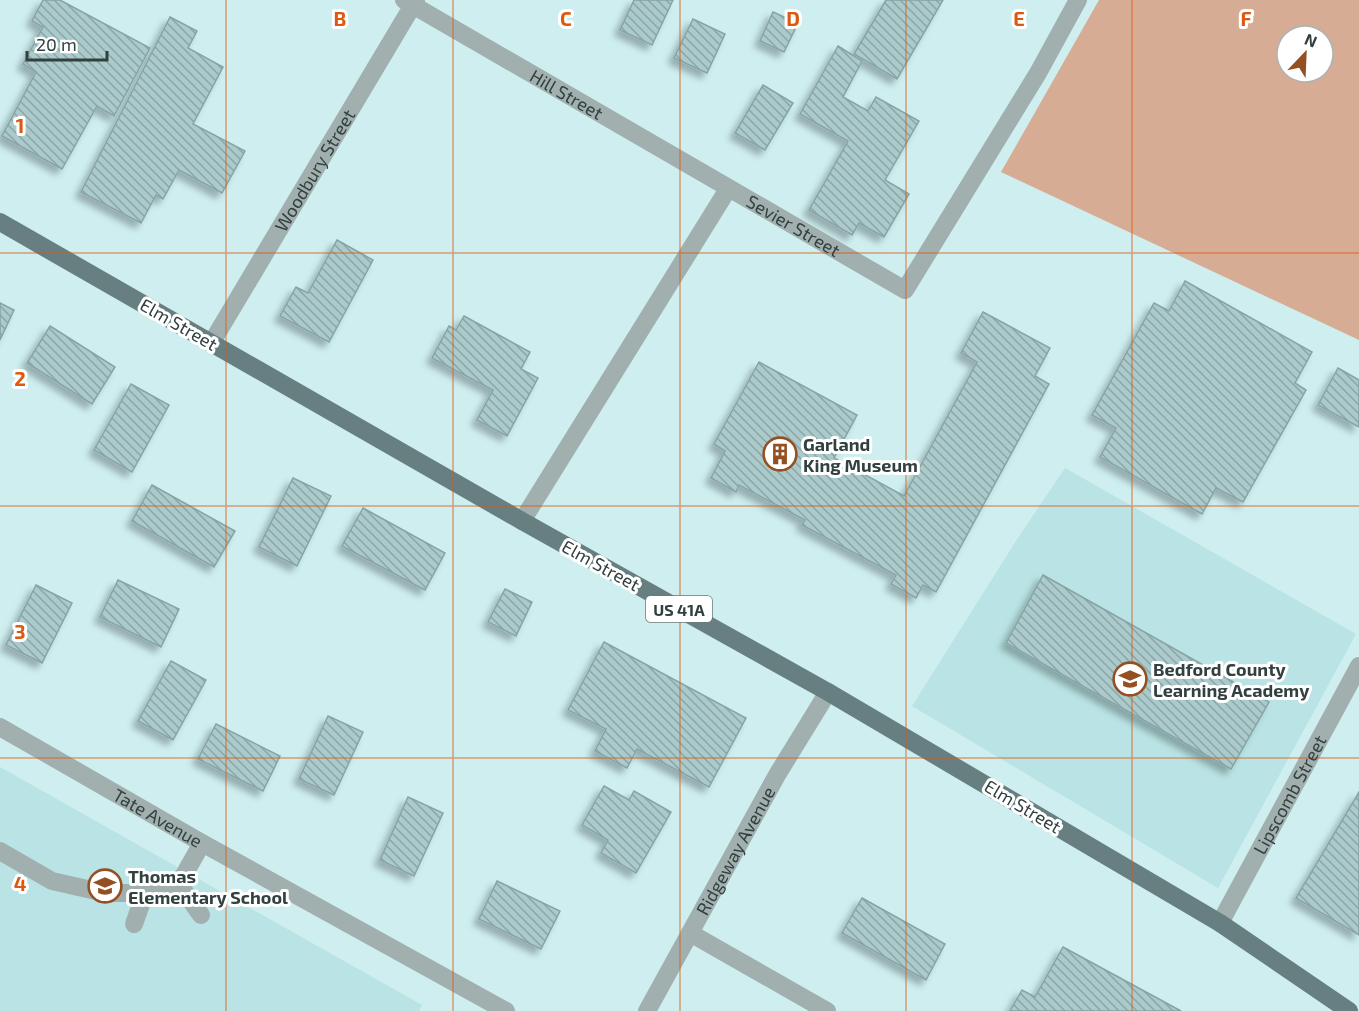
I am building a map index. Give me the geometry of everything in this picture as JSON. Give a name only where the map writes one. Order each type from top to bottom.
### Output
[{"type":"main road","name":"Elm Street","points":[[0,222],[522,521],[828,692],[1220,923],[1350,1011]]},
{"type":"street","name":"Sevier Street","points":[[522,521],[728,189],[905,290],[1038,73],[1078,0]]},
{"type":"street","name":"Hill Street","points":[[411,2],[728,189]]},
{"type":"street","name":"Woodbury Street","points":[[212,342],[411,2]]},
{"type":"street","name":"Lipscomb Street","points":[[1220,923],[1359,666]]},
{"type":"street","name":"Ridgeway Avenue","points":[[647,1011],[777,775],[828,692]]},
{"type":"street","name":"Tate Avenue","points":[[0,727],[202,843],[506,1011]]},
{"type":"street","points":[[0,851],[52,881],[105,893],[145,892],[179,884],[202,843]]},
{"type":"street","points":[[179,884],[201,915]]},
{"type":"street","points":[[134,924],[145,892]]},
{"type":"street","points":[[690,933],[826,1011]]},
{"type":"shaded area","points":[[1099,0],[1359,0],[1359,340],[1001,172]]},
{"type":"shaded area","name":"Bedford County Learning Academy","points":[[1065,468],[1356,634],[1218,888],[912,706]]},
{"type":"shaded area","name":"Thomas Elementary School","points":[[0,767],[422,1005],[419,1011],[0,1011]]},
{"type":"building","points":[[43,0],[60,0],[150,48],[114,116],[97,106],[62,169],[2,136],[36,72],[23,64],[43,27],[32,21]]},
{"type":"building","points":[[634,0],[673,0],[652,45],[620,30]]},
{"type":"building","points":[[886,0],[943,0],[897,79],[854,54]]},
{"type":"building","points":[[773,12],[798,23],[784,52],[760,41]]},
{"type":"building","points":[[170,17],[197,31],[188,48],[223,67],[193,124],[245,151],[222,193],[179,170],[163,199],[156,195],[141,223],[81,192]]},
{"type":"building","points":[[693,19],[725,34],[707,73],[674,58]]},
{"type":"building","points":[[838,46],[862,61],[843,97],[868,111],[876,97],[919,121],[885,180],[909,194],[884,237],[859,223],[852,235],[809,210],[848,141],[800,114]]},
{"type":"building","points":[[763,85],[793,103],[765,150],[735,133]]},
{"type":"building","points":[[337,240],[373,260],[329,342],[280,316],[296,287],[308,293]]},
{"type":"building","points":[[1185,281],[1312,352],[1295,383],[1306,390],[1243,502],[1216,488],[1202,514],[1100,457],[1116,428],[1092,415],[1154,303],[1169,311]]},
{"type":"building","points":[[0,303],[14,310],[0,340]]},
{"type":"building","name":"Garland King Museum","points":[[983,312],[1050,348],[1035,376],[1049,384],[936,592],[923,585],[916,598],[891,584],[896,575],[802,525],[805,520],[739,485],[736,492],[711,478],[725,451],[714,444],[759,362],[857,415],[834,458],[904,496],[977,362],[961,353]]},
{"type":"building","points":[[464,316],[530,352],[521,369],[538,378],[507,436],[477,420],[493,390],[432,358],[449,326],[456,330]]},
{"type":"building","points":[[50,326],[115,367],[92,404],[27,363]]},
{"type":"building","points":[[1338,368],[1359,380],[1359,427],[1318,405]]},
{"type":"building","points":[[131,384],[169,405],[132,472],[94,450]]},
{"type":"building","points":[[293,478],[331,496],[297,566],[259,547]]},
{"type":"building","points":[[152,485],[235,531],[214,567],[132,521]]},
{"type":"building","points":[[363,508],[445,553],[425,590],[342,546]]},
{"type":"building","name":"Bedford County Learning Academy","points":[[1043,575],[1269,702],[1231,769],[1006,643]]},
{"type":"building","points":[[118,580],[179,609],[161,647],[100,617]]},
{"type":"building","points":[[36,585],[72,603],[42,663],[6,645]]},
{"type":"building","points":[[505,589],[532,602],[516,636],[488,622]]},
{"type":"building","points":[[604,642],[746,718],[709,787],[637,749],[627,768],[595,751],[606,729],[568,710]]},
{"type":"building","points":[[171,661],[206,680],[173,740],[138,721]]},
{"type":"building","points":[[328,716],[363,732],[334,795],[299,779]]},
{"type":"building","points":[[216,724],[280,756],[263,791],[198,759]]},
{"type":"building","points":[[604,786],[629,800],[634,791],[671,812],[636,873],[601,853],[608,840],[582,825]]},
{"type":"building","points":[[1359,792],[1359,935],[1296,898]]},
{"type":"building","points":[[408,797],[443,813],[414,876],[380,860]]},
{"type":"building","points":[[497,881],[560,911],[541,949],[479,919]]},
{"type":"building","points":[[862,898],[945,944],[926,980],[842,933]]},
{"type":"building","points":[[1063,947],[1181,1011],[1010,1011],[1022,990],[1035,997]]},
{"type":"place","name":"Garland King Museum","points":[[780,454]]},
{"type":"place","name":"Bedford County Learning Academy","points":[[1130,679]]},
{"type":"place","name":"Thomas Elementary School","points":[[105,886]]}]
